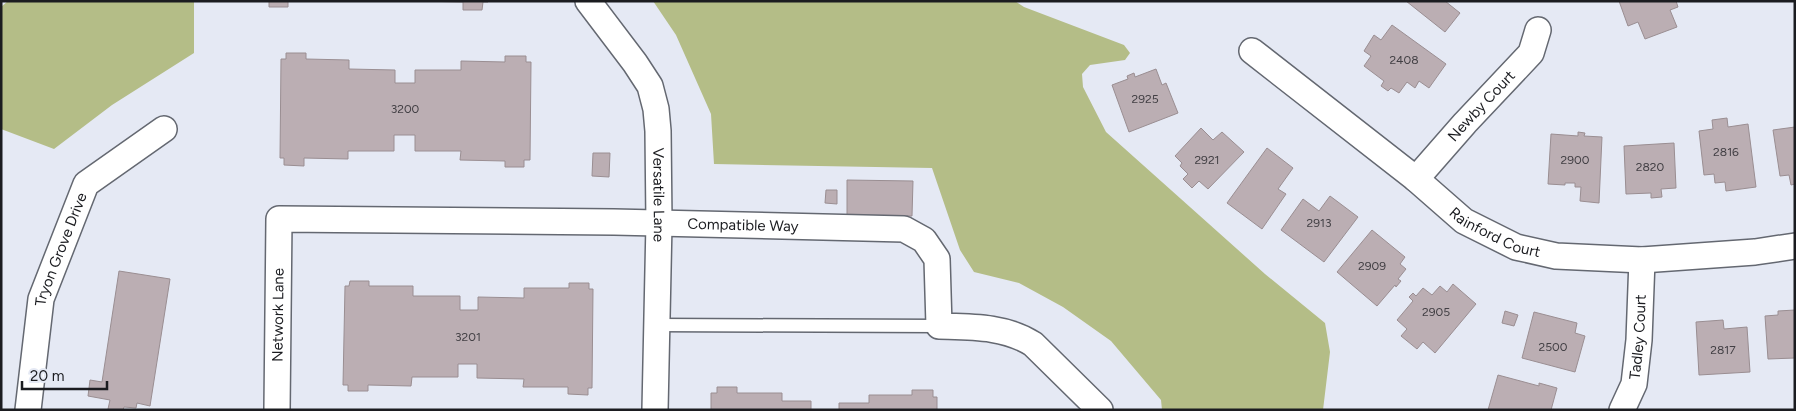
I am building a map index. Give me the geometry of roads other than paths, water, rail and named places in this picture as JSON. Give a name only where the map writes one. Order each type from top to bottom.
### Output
[{"type":"street","name":"Versatile Lane","points":[[588,1],[636,63],[650,86],[656,109],[659,223],[655,410]]},
{"type":"street","name":"Newby Court","points":[[1416,179],[1465,123],[1531,54],[1538,30]]},
{"type":"street","name":"Rainford Court","points":[[1252,51],[1416,179],[1464,221],[1516,248],[1556,256],[1642,260],[1755,252],[1795,246]]},
{"type":"street","name":"Tryon Grove Drive","points":[[28,410],[41,299],[86,184],[164,129]]},
{"type":"street","name":"Compatible Way","points":[[279,219],[659,223],[904,229],[924,240],[937,259],[939,326]]},
{"type":"street","name":"Network Lane","points":[[277,410],[279,219]]},
{"type":"street","name":"Tadley Court","points":[[1622,410],[1634,384],[1639,340],[1642,260]]},
{"type":"street","points":[[939,326],[998,331],[1022,337],[1033,344],[1100,410]]},
{"type":"lane","points":[[656,325],[939,326]]}]
